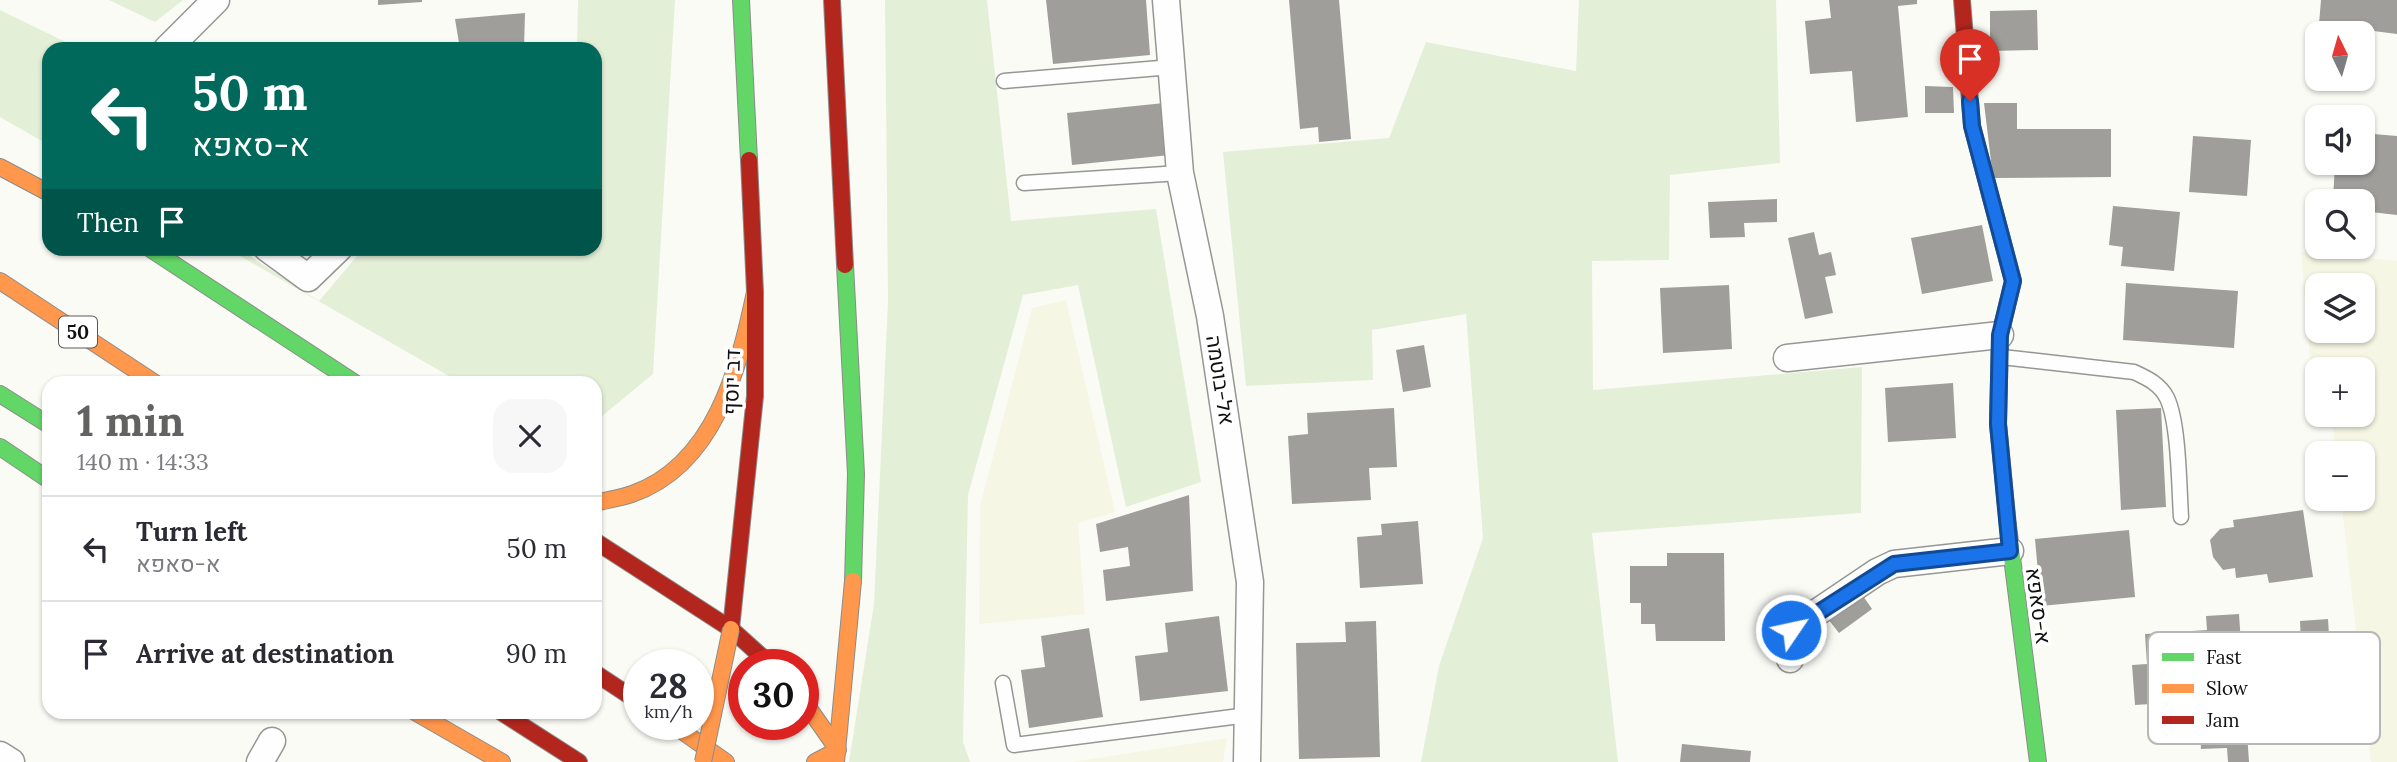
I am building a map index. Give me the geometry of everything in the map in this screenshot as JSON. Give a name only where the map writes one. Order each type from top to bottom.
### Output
[{"type":"main road","name":"דב יוסף","points":[[704,762],[731,629],[755,396],[755,292],[741,0]]},
{"type":"main road","points":[[832,0],[856,474],[855,552],[848,664],[837,756]]},
{"type":"main road","name":"א-סאפא","points":[[1962,0],[1972,126],[2013,281],[1999,346],[1998,424],[2010,551],[2038,762]]},
{"type":"main road","points":[[0,167],[42,189]]},
{"type":"main road","points":[[161,256],[344,376]]},
{"type":"main road","name":"50","points":[[0,281],[144,376]]},
{"type":"main road","points":[[602,502],[615,500],[653,482],[696,447],[718,416],[733,384],[755,292]]},
{"type":"main road","points":[[0,394],[42,421]]},
{"type":"main road","points":[[0,447],[42,475]]},
{"type":"main road","points":[[602,545],[731,629],[753,649]]},
{"type":"main road","points":[[602,678],[623,691]]},
{"type":"main road","points":[[415,719],[434,742]]},
{"type":"main road","points":[[427,719],[502,762]]},
{"type":"main road","points":[[512,719],[579,762]]},
{"type":"main road","points":[[819,726],[837,756]]},
{"type":"main road","points":[[695,740],[726,762]]},
{"type":"main road","points":[[815,762],[837,756]]},
{"type":"street","points":[[174,42],[216,0]]},
{"type":"street","name":"אל-בוטמה","points":[[1166,0],[1180,173],[1210,316],[1250,582],[1247,762]]},
{"type":"street","points":[[278,256],[308,278],[331,256]]},
{"type":"street","points":[[1787,358],[1999,346]]},
{"type":"street","points":[[1790,659],[1791,630],[1877,572],[1894,564],[2010,551]]},
{"type":"street","points":[[0,755],[11,762]]},
{"type":"lane","points":[[1004,81],[1172,67]]},
{"type":"lane","points":[[1024,183],[1180,173]]},
{"type":"lane","points":[[1999,346],[2134,372],[2153,382],[2167,398],[2173,419],[2181,517]]},
{"type":"lane","points":[[1003,683],[1014,745],[1248,715]]},
{"type":"green space","points":[[109,0],[183,0],[155,22]]},
{"type":"green space","points":[[578,0],[675,0],[653,374],[602,416],[602,376],[449,376],[240,256],[250,256],[319,301],[357,256],[602,256],[602,42],[577,42]]},
{"type":"green space","points":[[885,0],[987,0],[1011,221],[1156,209],[1201,482],[1126,507],[1078,285],[1023,295],[968,495],[963,742],[970,762],[849,762],[874,604],[888,301]]},
{"type":"green space","points":[[1579,0],[1776,0],[1780,163],[1670,175],[1669,260],[1592,261],[1593,390],[1862,367],[1861,513],[1592,533],[1618,762],[1421,762],[1439,666],[1483,538],[1466,314],[1372,330],[1373,380],[1246,386],[1223,152],[1389,138],[1426,42],[1576,71]]},
{"type":"green space","points":[[0,10],[66,42],[42,42],[42,141],[0,117]]},
{"type":"green space","points":[[2301,252],[2305,252],[2305,259],[2397,261],[2397,762],[2371,762],[2369,744],[2380,744],[2380,632],[2356,632],[2342,511],[2375,511],[2375,441],[2334,441],[2333,427],[2375,427],[2375,357],[2310,357],[2309,343],[2375,343],[2375,273],[2305,273],[2305,300]]},
{"type":"green space","points":[[1066,300],[1115,512],[1078,523],[1085,614],[979,624],[980,506],[1032,308]]},
{"type":"green space","points":[[1227,738],[1223,762],[1072,762]]},
{"type":"building","points":[[378,0],[422,0],[422,2],[378,5]]},
{"type":"building","points":[[1046,0],[1146,0],[1150,55],[1053,64]]},
{"type":"building","points":[[1289,0],[1339,0],[1351,139],[1319,142],[1318,127],[1300,129]]},
{"type":"building","points":[[1829,0],[1917,0],[1917,4],[1898,6],[1908,117],[1856,122],[1852,71],[1810,74],[1805,21],[1831,18]]},
{"type":"building","points":[[2321,0],[2397,0],[2397,34],[2375,31],[2375,21],[2319,21]]},
{"type":"building","points":[[2037,10],[2038,50],[1990,51],[1990,11]]},
{"type":"building","points":[[525,13],[524,42],[459,42],[455,19]]},
{"type":"building","points":[[1925,86],[1953,87],[1954,113],[1925,113]]},
{"type":"building","points":[[1164,103],[1170,155],[1072,165],[1067,113]]},
{"type":"building","points":[[1984,103],[2017,103],[2017,129],[2111,129],[2111,177],[1993,178]]},
{"type":"building","points":[[2375,134],[2397,136],[2397,215],[2375,212],[2375,189],[2334,189],[2334,175],[2375,175]]},
{"type":"building","points":[[2193,136],[2251,140],[2247,196],[2189,192]]},
{"type":"building","points":[[1777,199],[1777,222],[1744,223],[1745,237],[1710,238],[1708,202]]},
{"type":"building","points":[[2113,206],[2180,212],[2174,271],[2121,266],[2123,247],[2109,245]]},
{"type":"building","points":[[1982,225],[1993,281],[1922,294],[1911,238]]},
{"type":"building","points":[[1814,232],[1819,255],[1831,252],[1836,275],[1825,277],[1833,313],[1805,319],[1788,238]]},
{"type":"building","points":[[2126,283],[2238,291],[2234,348],[2123,340]]},
{"type":"building","points":[[1729,285],[1732,349],[1663,353],[1660,288]]},
{"type":"building","points":[[1424,345],[1431,387],[1403,392],[1396,350]]},
{"type":"building","points":[[1953,383],[1956,438],[1888,442],[1885,388]]},
{"type":"building","points":[[1394,408],[1397,467],[1369,468],[1371,500],[1292,504],[1288,436],[1308,434],[1307,413]]},
{"type":"building","points":[[2161,408],[2166,507],[2121,510],[2116,410]]},
{"type":"building","points":[[1189,495],[1193,591],[1106,601],[1103,570],[1130,566],[1128,547],[1100,552],[1096,524]]},
{"type":"building","points":[[2303,510],[2313,577],[2269,583],[2267,574],[2236,578],[2235,568],[2223,570],[2213,557],[2210,540],[2220,529],[2234,527],[2233,520]]},
{"type":"building","points":[[1418,521],[1423,584],[1360,588],[1357,537],[1382,535],[1381,524]]},
{"type":"building","points":[[2129,530],[2135,597],[2041,606],[2035,539]]},
{"type":"building","points":[[1667,553],[1724,553],[1725,641],[1656,641],[1655,624],[1641,624],[1641,603],[1630,603],[1630,566],[1667,566]]},
{"type":"building","points":[[1863,596],[1872,609],[1839,633],[1828,619]]},
{"type":"building","points":[[2239,614],[2240,632],[2176,632],[2207,630],[2206,616]]},
{"type":"building","points":[[1219,616],[1228,691],[1140,701],[1135,656],[1168,652],[1165,623]]},
{"type":"building","points":[[2328,619],[2329,632],[2300,632],[2300,621]]},
{"type":"building","points":[[1376,621],[1380,757],[1299,759],[1296,643],[1346,642],[1345,622]]},
{"type":"building","points":[[1089,628],[1103,717],[1029,728],[1021,670],[1045,667],[1041,636]]},
{"type":"building","points":[[2145,634],[2148,634],[2148,704],[2135,705],[2132,665],[2147,664]]},
{"type":"building","points":[[1682,744],[1751,751],[1750,762],[1680,762]]},
{"type":"building","points":[[2201,744],[2248,744],[2249,762],[2228,762],[2227,748],[2201,749]]},
{"type":"traffic: fast","points":[[741,0],[749,160]]},
{"type":"traffic: fast","points":[[161,256],[344,376]]},
{"type":"traffic: fast","points":[[845,265],[856,474],[853,581]]},
{"type":"traffic: fast","points":[[0,394],[42,421]]},
{"type":"traffic: fast","points":[[0,447],[42,475]]},
{"type":"traffic: fast","points":[[2008,526],[2038,762]]},
{"type":"traffic: slow","points":[[0,167],[42,189]]},
{"type":"traffic: slow","points":[[0,281],[144,376]]},
{"type":"traffic: slow","points":[[602,501],[632,494],[660,480],[684,461],[703,437],[719,411],[731,382],[755,292]]},
{"type":"traffic: slow","points":[[836,762],[853,581]]},
{"type":"traffic: slow","points":[[703,762],[731,629]]},
{"type":"traffic: slow","points":[[427,719],[502,762]]},
{"type":"traffic: slow","points":[[815,762],[838,750],[819,723]]},
{"type":"traffic: slow","points":[[695,740],[726,762]]},
{"type":"traffic: jam","points":[[832,0],[845,265]]},
{"type":"traffic: jam","points":[[1962,0],[1972,126],[2013,281],[2000,335],[1998,424],[2008,526]]},
{"type":"traffic: jam","points":[[731,629],[755,396],[755,292],[749,160]]},
{"type":"traffic: jam","points":[[602,546],[731,629],[753,649]]},
{"type":"traffic: jam","points":[[602,678],[623,691]]},
{"type":"traffic: jam","points":[[512,719],[579,762]]},
{"type":"route","points":[[1791,630],[1877,572],[1894,564],[2010,551],[1998,424],[2000,335],[2013,281],[1972,126],[1970,101]]}]
